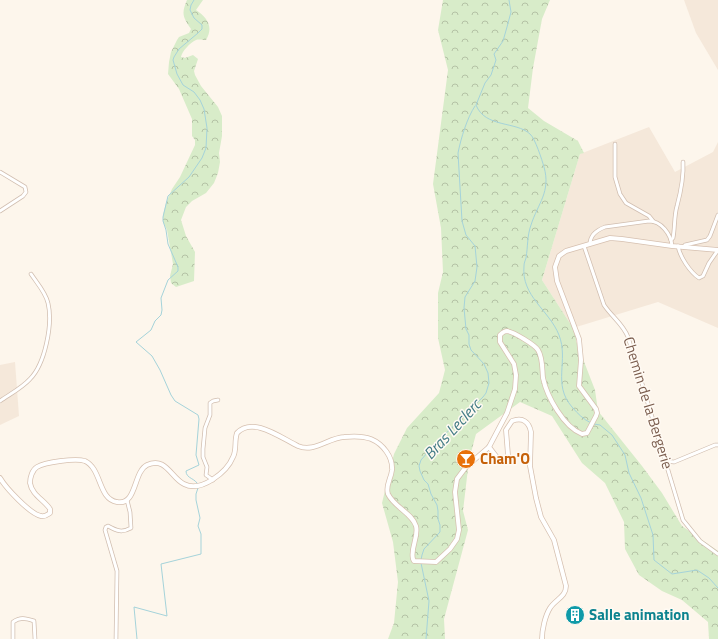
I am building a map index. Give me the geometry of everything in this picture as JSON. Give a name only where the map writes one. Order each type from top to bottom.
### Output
[{"type":"main road","points":[[0,478],[9,490],[23,504],[41,516],[47,516],[50,513],[50,509],[47,504],[36,495],[31,487],[30,477],[36,468],[45,464],[80,460],[85,461],[94,469],[104,492],[108,497],[117,502],[122,502],[127,500],[133,492],[139,472],[146,465],[161,464],[165,466],[178,480],[186,485],[196,486],[213,480],[228,465],[234,456],[237,433],[243,428],[256,427],[264,429],[305,448],[313,448],[341,437],[370,439],[386,451],[391,462],[392,471],[387,488],[390,497],[416,525],[416,533],[412,547],[412,557],[414,561],[432,562],[439,560],[454,545],[459,530],[456,492],[457,479],[466,467],[488,447],[507,413],[516,382],[515,369],[512,360],[500,342],[500,335],[504,332],[512,332],[532,344],[538,350],[545,385],[558,412],[574,430],[585,434],[596,416],[596,409],[579,386],[581,360],[579,339],[557,281],[556,261],[559,256],[566,251],[610,238],[622,238],[672,246],[718,250]]},
{"type":"main road","points":[[488,447],[499,460],[504,461],[507,459],[508,455],[506,430],[512,421],[521,419],[530,427],[530,466],[536,498],[541,517],[554,540],[566,586],[565,593],[551,607],[542,633],[542,639]]},
{"type":"street","points":[[615,144],[615,178],[620,194],[626,204],[649,216],[653,221],[660,224],[671,240],[672,246]]},
{"type":"street","points":[[671,240],[673,238],[677,208],[681,196],[684,176],[683,162]]},
{"type":"street","points":[[0,172],[25,187],[26,192],[23,196],[0,210]]},
{"type":"street","points":[[684,247],[685,245],[707,240],[718,215]]},
{"type":"street","points":[[590,244],[590,239],[595,232],[605,227],[653,221]]},
{"type":"street","name":"Chemin de la Bergerie","points":[[584,246],[604,306],[626,330],[683,520],[700,541],[718,554]]},
{"type":"street","points":[[678,246],[680,253],[693,273],[699,278],[703,276],[709,263],[718,250]]},
{"type":"street","points":[[0,401],[34,375],[43,358],[47,343],[48,303],[31,274]]},
{"type":"street","points":[[213,480],[206,475],[207,466],[203,457],[202,449],[205,428],[210,415],[210,403],[213,400],[218,400]]},
{"type":"street","points":[[665,461],[674,462],[718,445]]},
{"type":"street","points":[[116,639],[117,571],[104,530],[108,526],[119,531],[126,531],[131,528],[130,512],[127,500]]},
{"type":"street","points":[[13,639],[13,622],[18,618],[26,618],[34,621],[35,639]]},
{"type":"shaded area","points":[[684,0],[718,0],[718,70],[696,33]]},
{"type":"shaded area","points":[[649,127],[675,172],[713,152],[718,142],[718,328],[658,302],[573,328],[542,280],[580,154]]},
{"type":"shaded area","points":[[15,362],[19,416],[0,425],[0,365]]},
{"type":"green space","points":[[187,0],[203,0],[196,10],[206,19],[209,31],[206,40],[194,41],[189,45],[181,57],[185,58],[193,55],[198,59],[194,71],[195,75],[201,86],[218,107],[222,116],[222,136],[219,153],[220,162],[214,183],[206,193],[192,201],[186,207],[181,220],[186,236],[195,252],[194,281],[176,287],[171,283],[170,276],[173,264],[167,230],[163,222],[163,215],[172,189],[180,177],[195,145],[195,140],[192,136],[192,119],[179,89],[168,74],[171,52],[177,40],[179,37],[189,33],[191,29],[184,15]]},
{"type":"green space","points":[[443,0],[550,0],[542,19],[533,68],[528,108],[544,121],[578,141],[584,153],[580,154],[542,280],[573,328],[576,327],[576,341],[595,390],[598,411],[662,493],[682,526],[718,551],[718,639],[709,639],[708,622],[682,600],[662,591],[639,575],[625,549],[624,522],[605,483],[582,463],[552,416],[520,402],[476,434],[469,460],[463,511],[468,530],[444,619],[445,639],[388,639],[394,623],[398,582],[393,542],[382,503],[394,454],[407,428],[439,393],[445,370],[438,338],[438,293],[443,272],[441,228],[433,184],[448,70],[438,30]]},
{"type":"waterway","points":[[194,0],[190,10],[194,18],[202,25],[202,29],[179,49],[173,60],[177,74],[183,85],[194,92],[204,109],[207,128],[206,148],[202,158],[189,177],[168,196],[163,221],[168,244],[178,267],[178,271],[168,280],[161,298],[161,315],[155,321],[151,330],[136,342],[152,356],[175,401],[198,415],[196,455],[199,465],[186,471],[186,474],[198,485]]},
{"type":"waterway","points":[[509,0],[511,12],[503,41],[494,54],[496,60],[491,75],[485,83],[476,105],[480,112],[493,121],[517,127],[530,134],[540,155],[546,176],[546,184],[543,197],[534,217],[528,237],[524,277],[531,294],[555,326],[559,335],[562,345],[562,381],[566,398],[572,407],[591,423]]},
{"type":"waterway","name":"Bras Leclerc","points":[[421,560],[424,549],[440,532],[437,505],[428,484],[424,480],[420,471],[419,466],[421,460],[434,445],[483,397],[489,383],[488,373],[484,364],[471,350],[469,335],[466,329],[464,308],[465,297],[475,281],[477,267],[475,246],[466,235],[462,221],[458,153],[469,116],[475,106]]},
{"type":"waterway","points":[[594,424],[600,425],[612,435],[625,455],[629,473],[641,498],[653,535],[654,560],[672,574],[697,570],[709,578],[718,588]]},
{"type":"waterway","points":[[137,639],[134,607],[167,616],[161,564],[201,554],[201,534],[198,526],[200,518],[196,500],[198,488]]},
{"type":"waterway","name":"Bras Leclerc","points":[[421,563],[429,601],[426,639]]},
{"type":"place","name":"Cham'O","points":[[466,459]]},
{"type":"place","name":"Salle animation","points":[[575,615]]}]
